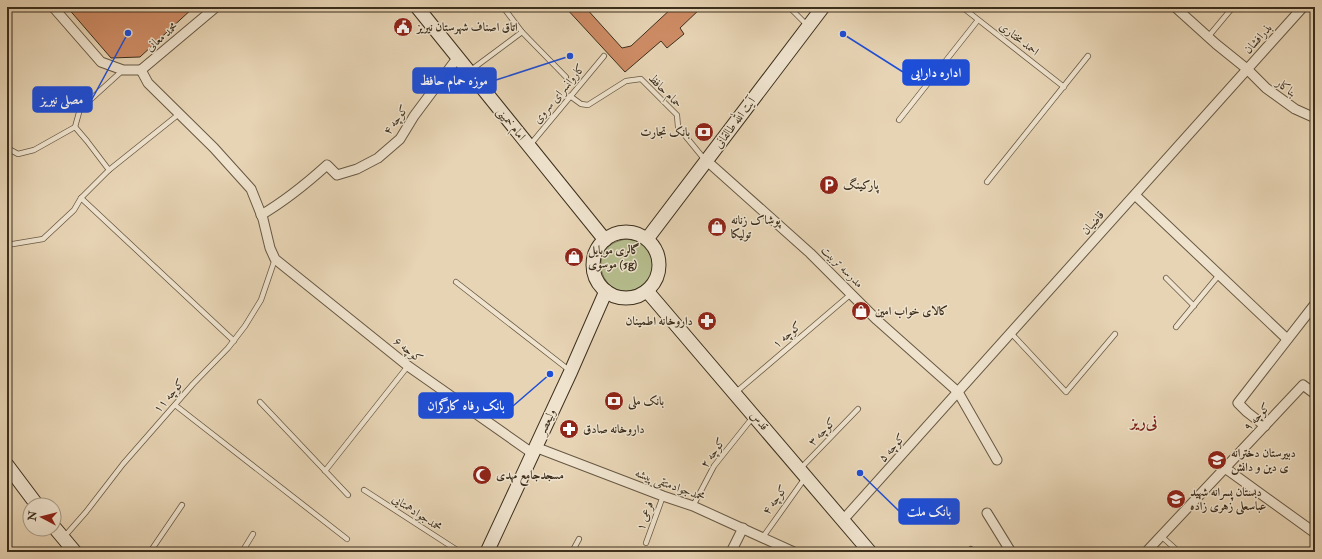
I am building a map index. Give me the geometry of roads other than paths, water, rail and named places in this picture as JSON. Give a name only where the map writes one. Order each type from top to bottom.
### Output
[{"type":"main road","name":"امام خمینی","points":[[417,7],[605,240]]},
{"type":"main road","name":"آیت الله طالقانی","points":[[647,240],[823,7]]},
{"type":"main road","points":[[626,232],[637,234],[647,240],[654,247],[660,265],[654,284],[648,291],[638,297],[627,299],[615,297],[606,292],[599,284],[595,276],[593,266],[594,256],[598,247],[605,240],[615,234],[626,232]]},
{"type":"main road","name":"قدس","points":[[648,291],[870,552]]},
{"type":"main road","name":"ولیعصر","points":[[487,552],[606,292]]},
{"type":"main road","points":[[7,465],[31,497]]},
{"type":"main road","points":[[63,538],[76,552]]},
{"type":"street","points":[[53,7],[101,62],[123,70],[141,70],[148,83],[214,148],[251,189],[261,214],[270,248],[275,259]]},
{"type":"street","name":"محمد معانی","points":[[141,70],[216,7]]},
{"type":"street","name":"بناکار","points":[[1175,7],[1247,69],[1266,88],[1295,109],[1315,118]]},
{"type":"street","name":"بذرافشان","points":[[1247,69],[1303,7]]},
{"type":"street","name":"کوچه ۴","points":[[261,214],[279,204],[301,188],[327,165],[337,175],[357,169],[378,158],[400,139],[414,116],[458,57]]},
{"type":"street","name":"قاضیان","points":[[958,392],[1247,69]]},
{"type":"street","name":"مدرسه تربیت","points":[[707,161],[810,253],[852,293],[877,320],[958,392],[997,460]]},
{"type":"street","points":[[1134,195],[1287,339]]},
{"type":"street","name":"۶ کوچه","points":[[275,259],[408,366],[534,450]]},
{"type":"street","points":[[1265,426],[1238,403],[1315,304]]},
{"type":"street","name":"کوچه ۹","points":[[1146,552],[1303,385],[1315,394]]},
{"type":"street","name":"کوچه ۵","points":[[843,520],[958,392]]},
{"type":"street","name":"محمدجوادمتقی پیشه","points":[[534,450],[693,506],[794,552]]},
{"type":"street","points":[[1225,468],[1315,533]]},
{"type":"street","points":[[987,513],[1011,552]]},
{"type":"street","points":[[731,552],[743,528]]},
{"type":"lane","points":[[503,7],[522,32],[566,77]]},
{"type":"lane","points":[[789,7],[808,27]]},
{"type":"lane","name":"احمد مختاری","points":[[962,7],[1064,87]]},
{"type":"lane","points":[[1208,37],[1233,7]]},
{"type":"lane","points":[[899,120],[978,20]]},
{"type":"lane","points":[[469,71],[522,32]]},
{"type":"lane","name":"کاروانسرای سروی","points":[[529,146],[604,56]]},
{"type":"lane","points":[[987,182],[1088,56]]},
{"type":"lane","points":[[7,148],[18,154],[34,150],[75,127],[80,109],[123,70]]},
{"type":"lane","name":"حمام حافظ","points":[[570,96],[581,104],[588,105],[626,81],[641,79],[677,115],[678,127],[707,161]]},
{"type":"lane","points":[[7,245],[43,239],[74,210],[81,198],[109,170],[179,114]]},
{"type":"lane","points":[[75,127],[109,170]]},
{"type":"lane","points":[[81,198],[234,341]]},
{"type":"lane","name":"کوچه ۱۱","points":[[63,538],[86,512],[123,464],[193,384],[234,341],[262,300],[275,259]]},
{"type":"lane","points":[[1176,327],[1220,275]]},
{"type":"lane","points":[[1166,278],[1194,306]]},
{"type":"lane","points":[[456,282],[571,371]]},
{"type":"lane","name":"کوچه ۱","points":[[735,393],[852,293]]},
{"type":"lane","points":[[1010,333],[1066,392],[1115,334]]},
{"type":"lane","points":[[325,471],[408,366]]},
{"type":"lane","points":[[260,402],[348,495]]},
{"type":"lane","points":[[175,405],[348,539]]},
{"type":"lane","name":"کوچه ۳","points":[[803,473],[858,409]]},
{"type":"lane","name":"کوچه ۲","points":[[693,506],[714,466],[754,415]]},
{"type":"lane","name":"کوچه ۴","points":[[763,537],[803,473]]},
{"type":"lane","name":"محمدجوادهمتایی","points":[[364,490],[460,552]]},
{"type":"lane","name":"فرعی ۱","points":[[646,543],[663,496]]},
{"type":"lane","points":[[150,552],[182,505]]},
{"type":"lane","points":[[242,552],[253,534]]},
{"type":"lane","points":[[1161,536],[1179,552]]},
{"type":"lane","points":[[572,552],[579,539]]},
{"type":"place","name":"اتاق اصناف شهرستان نیریز","points":[[403,27]]},
{"type":"place","name":"مصلی نیریز","points":[[128,33]]},
{"type":"place","name":"اداره دارایی","points":[[843,34]]},
{"type":"place","name":"موزه حمام حافظ","points":[[570,56]]},
{"type":"place","name":"بانک تجارت","points":[[704,132]]},
{"type":"place","name":"پارکینگ","points":[[829,185]]},
{"type":"place","name":"پوشاک زنانه تولیکا","points":[[717,227]]},
{"type":"place","name":"گالری موبایل موسوی (5g)","points":[[574,257]]},
{"type":"place","name":"کالای خواب امین","points":[[861,311]]},
{"type":"place","name":"داروخانه اطمینان","points":[[707,321]]},
{"type":"place","name":"بانک رفاه کارگران","points":[[550,374]]},
{"type":"place","name":"بانک ملی","points":[[614,401]]},
{"type":"place","name":"داروخانه صادق","points":[[569,429]]},
{"type":"place","name":"دبیرستان دخترانه ی دین و دانش","points":[[1217,460]]},
{"type":"place","name":"بانک ملت","points":[[860,473]]},
{"type":"place","name":"مسجدجامع مهدی","points":[[482,475]]},
{"type":"place","name":"دبستان پسرانه شهید عباسعلی زهری زاده","points":[[1176,499]]},
{"type":"district","name":"نی‌ریز","points":[[1144,422]]}]
